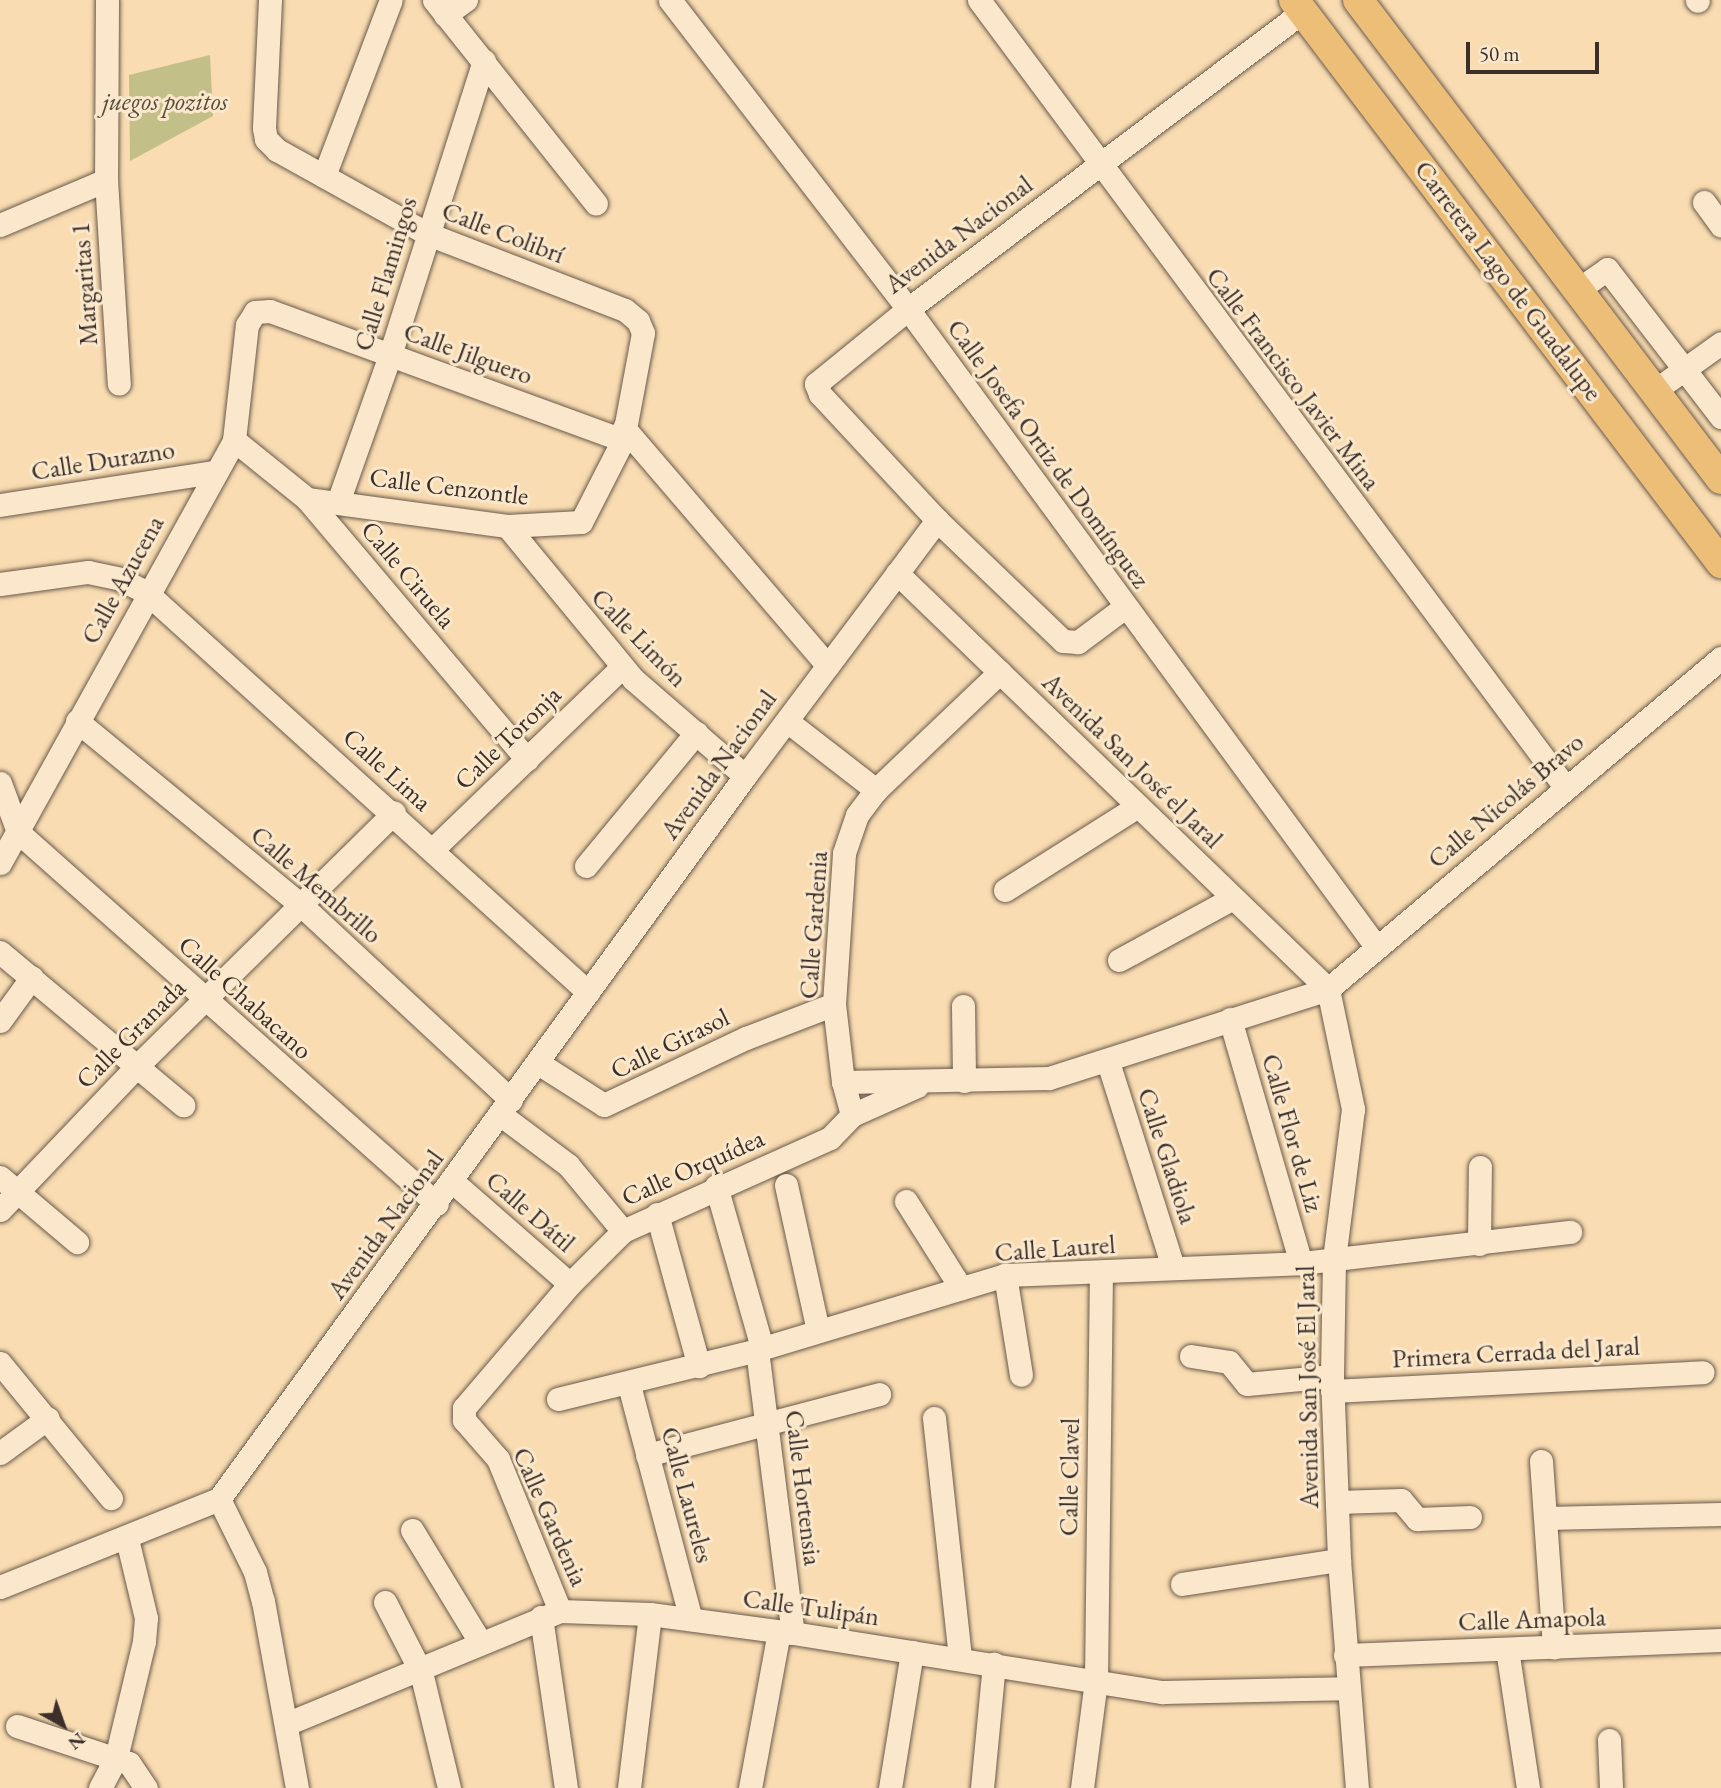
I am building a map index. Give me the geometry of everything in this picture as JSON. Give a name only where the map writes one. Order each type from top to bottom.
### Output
[{"type":"main road","name":"Carretera Lago de Guadalupe","points":[[1358,0],[1721,479]]},
{"type":"main road","name":"Carretera Lago de Guadalupe","points":[[1298,5],[1721,563]]},
{"type":"street","name":"Margaritas 1","points":[[107,0],[106,180],[119,384]]},
{"type":"street","name":"Calle Colibrí","points":[[270,0],[264,128],[266,139],[277,150],[428,234],[625,310],[638,321]]},
{"type":"street","points":[[324,176],[391,0]]},
{"type":"street","points":[[466,0],[440,8],[596,204]]},
{"type":"street","name":"Calle Josefa Ortiz de Domínguez","points":[[670,0],[908,309],[1375,945]]},
{"type":"street","name":"Calle Francisco Javier Mina","points":[[979,0],[1101,163],[1187,285],[1566,788]]},
{"type":"street","name":"Avenida Nacional","points":[[219,1499],[437,1204],[745,776],[937,520],[820,394],[816,384],[908,309],[1101,163],[1298,5]]},
{"type":"street","name":"Calle Flamingos","points":[[338,502],[390,355],[484,61]]},
{"type":"street","points":[[0,225],[106,180]]},
{"type":"street","points":[[1704,202],[1721,225]]},
{"type":"street","points":[[1576,291],[1607,269],[1721,417]]},
{"type":"street","name":"Calle Jilguero","points":[[255,312],[270,311],[390,355],[624,434],[828,666]]},
{"type":"street","name":"Calle Azucena","points":[[1,859],[234,440],[247,325],[255,312]]},
{"type":"street","name":"Calle Cenzontle","points":[[307,499],[507,526],[581,522],[624,434],[643,333],[638,321]]},
{"type":"street","points":[[1654,391],[1721,343]]},
{"type":"street","name":"Calle Ciruela","points":[[234,440],[307,499],[527,759]]},
{"type":"street","name":"Calle Durazno","points":[[0,505],[214,472]]},
{"type":"street","points":[[937,520],[1063,642],[1078,642],[1125,607]]},
{"type":"street","name":"Calle Limón","points":[[507,526],[622,667],[745,776]]},
{"type":"street","name":"Calle Lima","points":[[0,584],[88,572],[120,579],[147,593],[394,813],[588,992]]},
{"type":"street","name":"Avenida San José el Jaral","points":[[897,573],[1328,989]]},
{"type":"street","name":"Calle Nicolás Bravo","points":[[1328,989],[1375,945],[1721,659]]},
{"type":"street","name":"Calle Toronja","points":[[433,849],[622,667]]},
{"type":"street","name":"Calle Gardenia","points":[[852,1115],[843,1082],[834,1004],[844,853],[857,815],[876,790],[1000,672]]},
{"type":"street","name":"Calle Membrillo","points":[[77,721],[300,904],[568,1165],[623,1231]]},
{"type":"street","points":[[787,721],[876,790]]},
{"type":"street","points":[[586,866],[696,733]]},
{"type":"street","points":[[0,783],[18,832]]},
{"type":"street","points":[[1005,890],[1138,806]]},
{"type":"street","name":"Calle Granada","points":[[0,1210],[8,1184],[137,1066],[394,813]]},
{"type":"street","name":"Calle Chabacano","points":[[18,832],[204,1000],[437,1204]]},
{"type":"street","points":[[1119,960],[1233,898]]},
{"type":"street","points":[[0,952],[183,1105]]},
{"type":"street","points":[[0,1021],[32,978]]},
{"type":"street","name":"Calle Orquídea","points":[[843,1082],[1049,1078],[1108,1062],[1230,1019],[1328,989]]},
{"type":"street","name":"Avenida San José El Jaral","points":[[1328,989],[1353,1109],[1334,1259],[1332,1383],[1339,1560],[1357,1788]]},
{"type":"street","name":"Calle Girasol","points":[[538,1063],[595,1101],[612,1103],[746,1038],[834,1004]]},
{"type":"street","points":[[963,1006],[964,1081]]},
{"type":"street","name":"Calle Flor de Liz","points":[[1230,1019],[1301,1264]]},
{"type":"street","name":"Calle Gladiola","points":[[1108,1062],[1173,1268]]},
{"type":"street","name":"Calle Orquídea","points":[[462,1414],[570,1284],[623,1231],[716,1186],[830,1138],[852,1115],[926,1082]]},
{"type":"street","points":[[1479,1244],[1480,1167]]},
{"type":"street","name":"Calle Dátil","points":[[453,1182],[570,1284]]},
{"type":"street","points":[[8,1184],[77,1242]]},
{"type":"street","points":[[786,1185],[818,1331]]},
{"type":"street","name":"Calle Hortensia","points":[[716,1186],[759,1349],[786,1632],[750,1788]]},
{"type":"street","points":[[906,1201],[961,1289]]},
{"type":"street","points":[[657,1214],[699,1366]]},
{"type":"street","name":"Calle Laurel","points":[[558,1399],[629,1385],[699,1366],[1005,1275],[1101,1275],[1173,1268],[1301,1264],[1570,1232]]},
{"type":"street","points":[[1005,1275],[1021,1375]]},
{"type":"street","name":"Calle Clavel","points":[[1082,1788],[1096,1680],[1101,1275]]},
{"type":"street","name":"Primera Cerrada del Jaral","points":[[1191,1356],[1229,1362],[1247,1384],[1703,1372]]},
{"type":"street","points":[[0,1363],[111,1499]]},
{"type":"street","name":"Calle Laureles","points":[[629,1385],[691,1619]]},
{"type":"street","points":[[647,1455],[879,1394]]},
{"type":"street","name":"Calle Gardenia","points":[[462,1414],[498,1459],[550,1614],[566,1788]]},
{"type":"street","points":[[934,1418],[960,1658]]},
{"type":"street","points":[[0,1453],[48,1419]]},
{"type":"street","points":[[1541,1461],[1553,1648]]},
{"type":"street","points":[[0,1587],[127,1539],[219,1499],[255,1572],[298,1788]]},
{"type":"street","points":[[1337,1502],[1401,1500],[1417,1519],[1470,1517]]},
{"type":"street","points":[[1546,1518],[1721,1514]]},
{"type":"street","points":[[412,1530],[479,1640]]},
{"type":"street","points":[[100,1788],[116,1758],[146,1618],[127,1539]]},
{"type":"street","points":[[1182,1584],[1339,1560]]},
{"type":"street","points":[[386,1602],[421,1672],[449,1788]]},
{"type":"street","name":"Calle Tulipán","points":[[286,1724],[421,1672],[479,1640],[550,1614],[650,1614],[691,1619],[960,1658],[1163,1692],[1347,1688]]},
{"type":"street","points":[[629,1788],[650,1614]]},
{"type":"street","name":"Calle Amapola","points":[[1345,1655],[1721,1640]]},
{"type":"street","points":[[1507,1649],[1528,1788]]},
{"type":"street","points":[[890,1788],[912,1652]]},
{"type":"street","points":[[982,1788],[994,1664]]},
{"type":"street","points":[[17,1726],[129,1763],[146,1788]]},
{"type":"street","points":[[1609,1741],[1611,1788]]},
{"type":"green space","name":"juegos pozitos","points":[[210,55],[213,116],[130,161],[129,75]]}]
